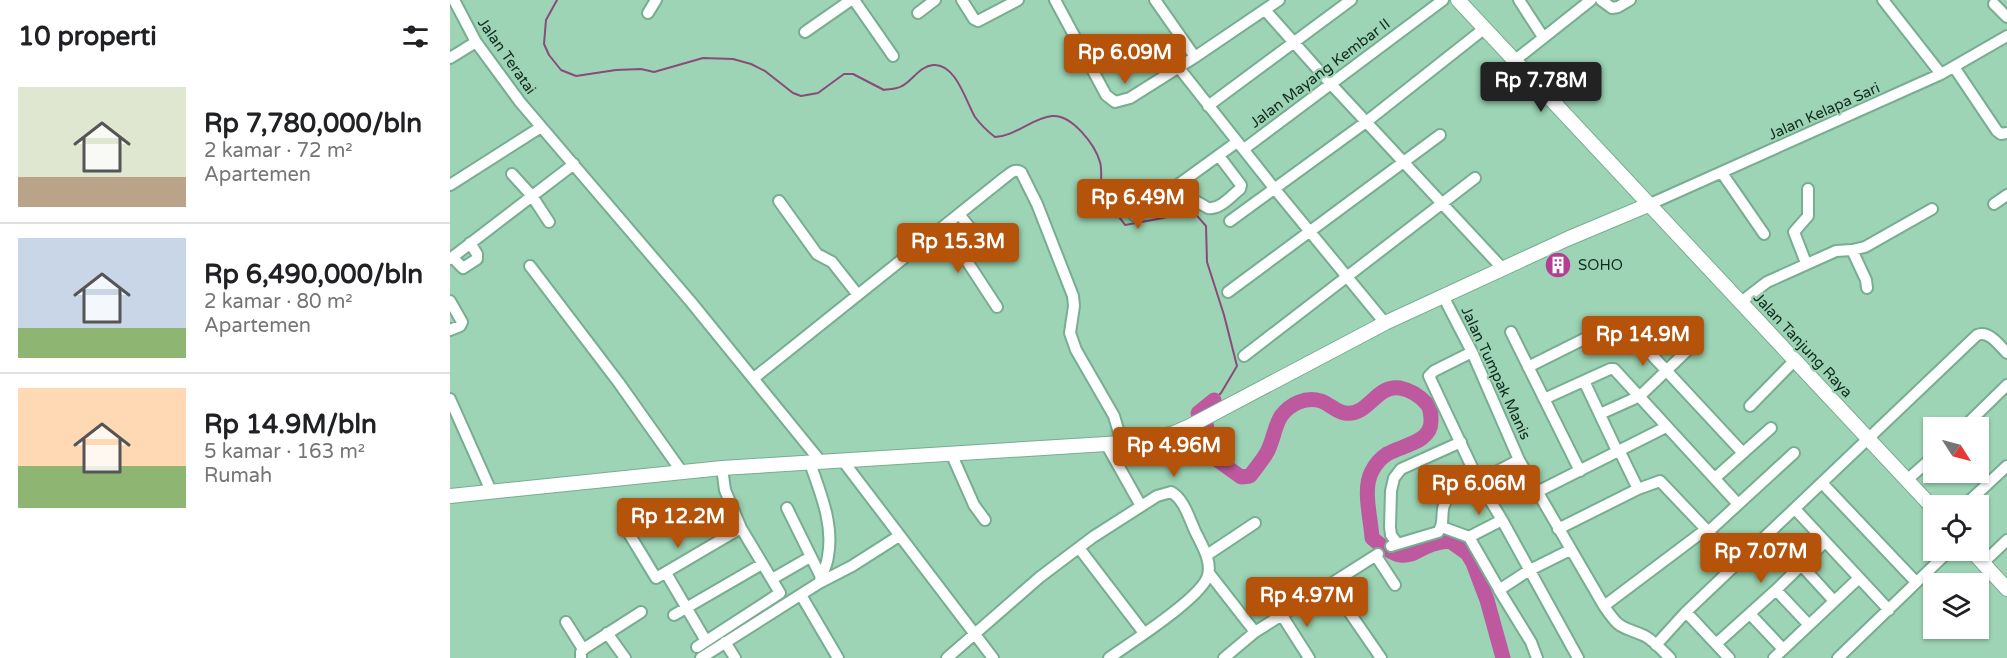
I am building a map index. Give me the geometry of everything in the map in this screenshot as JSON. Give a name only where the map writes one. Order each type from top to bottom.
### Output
[{"type":"main road","name":"Jalan Tanjung Raya","points":[[1458,0],[1923,497]]},
{"type":"main road","points":[[450,495],[722,468],[1122,443],[1160,436],[1188,427],[1385,323],[1648,205]]},
{"type":"main road","points":[[1983,563],[2007,589]]},
{"type":"street","name":"Jalan Teratai","points":[[454,0],[476,42],[541,127],[754,378],[816,462]]},
{"type":"street","points":[[648,14],[656,0]]},
{"type":"street","points":[[805,32],[837,4],[853,0],[893,56]]},
{"type":"street","points":[[918,13],[935,0]]},
{"type":"street","points":[[962,0],[972,17],[978,21],[1018,0]]},
{"type":"street","points":[[1054,0],[1106,95],[1111,101],[1124,102],[1179,68],[1279,0]]},
{"type":"street","points":[[1155,0],[1194,57]]},
{"type":"street","points":[[1208,106],[1351,0]]},
{"type":"street","name":"Jalan Mayang Kembar II","points":[[1114,187],[1135,216],[1219,156],[1241,145],[1330,83],[1443,0]]},
{"type":"street","points":[[1519,0],[1543,37]]},
{"type":"street","points":[[1514,61],[1592,0]]},
{"type":"street","points":[[1601,0],[1608,6],[1616,8],[1630,0]]},
{"type":"street","points":[[1882,0],[1941,74]]},
{"type":"street","points":[[1994,4],[2007,17]]},
{"type":"street","points":[[1265,10],[1503,269]]},
{"type":"street","points":[[1230,221],[1366,122],[1485,28]]},
{"type":"street","name":"Jalan Kelapa Sari","points":[[1648,205],[1941,74],[2007,36]]},
{"type":"street","points":[[450,58],[476,42]]},
{"type":"street","points":[[1954,67],[1997,131],[2001,134],[2007,133]]},
{"type":"street","points":[[1179,68],[1385,323]]},
{"type":"street","points":[[450,185],[541,127]]},
{"type":"street","points":[[1228,292],[1440,135]]},
{"type":"street","points":[[1173,188],[1208,208],[1218,207],[1240,189],[1241,185],[1219,156]]},
{"type":"street","points":[[470,243],[477,254],[477,259],[462,268],[451,258],[470,243],[574,164]]},
{"type":"street","points":[[754,378],[1014,171],[1021,172],[1037,204],[1072,296],[1074,306],[1070,333],[1076,350],[1114,416],[1122,443]]},
{"type":"street","points":[[1722,173],[1764,234]]},
{"type":"street","points":[[512,174],[532,196],[549,222]]},
{"type":"street","points":[[1244,356],[1475,178]]},
{"type":"street","points":[[1806,263],[1794,232],[1808,216],[1808,189]]},
{"type":"street","points":[[1994,204],[2007,195]]},
{"type":"street","points":[[779,201],[817,254],[832,262],[858,295]]},
{"type":"street","points":[[1741,302],[1767,282],[1806,263],[1836,250],[1865,247],[1932,209]]},
{"type":"street","points":[[959,214],[990,253]]},
{"type":"street","points":[[944,226],[997,307]]},
{"type":"street","points":[[1852,250],[1866,280],[1867,288]]},
{"type":"street","points":[[530,266],[619,383],[682,472]]},
{"type":"street","name":"Jalan Tumpak Manis","points":[[1443,296],[1472,352],[1519,460],[1604,606],[1615,622],[1623,628],[1646,637],[1671,658]]},
{"type":"street","points":[[450,301],[462,322],[460,326],[450,330]]},
{"type":"street","points":[[1528,367],[1614,324],[1623,324],[1743,453]]},
{"type":"street","points":[[1511,332],[1580,471]]},
{"type":"street","points":[[1656,645],[1686,612],[1977,335],[1983,333],[1988,335],[2007,353]]},
{"type":"street","points":[[1600,414],[1640,396],[1692,345]]},
{"type":"street","points":[[1472,352],[1430,375],[1478,480],[1578,658]]},
{"type":"street","points":[[1750,406],[1795,360]]},
{"type":"street","points":[[1544,399],[1614,369],[1738,504]]},
{"type":"street","points":[[1584,381],[1638,489]]},
{"type":"street","points":[[1974,417],[2007,385]]},
{"type":"street","points":[[450,399],[491,491]]},
{"type":"street","points":[[1537,492],[1666,427]]},
{"type":"street","points":[[1715,478],[1771,428]]},
{"type":"street","points":[[1461,442],[1401,470],[1395,476],[1391,491],[1390,527],[1394,544],[1438,532],[1442,527],[1442,513],[1446,500],[1478,480],[1519,460]]},
{"type":"street","points":[[1109,449],[1142,506]]},
{"type":"street","points":[[951,453],[974,505],[985,520]]},
{"type":"street","points":[[1604,606],[1707,531],[1794,453]]},
{"type":"street","points":[[843,461],[993,658]]},
{"type":"street","points":[[816,462],[829,535],[828,558],[820,580]]},
{"type":"street","points":[[1907,480],[1923,466]]},
{"type":"street","points":[[1976,495],[2007,466]]},
{"type":"street","points":[[701,649],[780,594],[741,528],[725,490],[722,468]]},
{"type":"street","points":[[1558,529],[1638,489],[1655,482],[1662,482],[1738,563]]},
{"type":"street","points":[[1822,483],[1916,582]]},
{"type":"street","points":[[947,658],[1040,577],[1079,548],[1142,506],[1171,492],[1183,506],[1207,555],[1209,573],[1206,582],[1189,599],[1109,658]]},
{"type":"street","points":[[787,508],[820,580]]},
{"type":"street","points":[[1795,509],[1889,610]]},
{"type":"street","points":[[1469,537],[1502,520]]},
{"type":"street","points":[[1207,555],[1255,524]]},
{"type":"street","points":[[625,527],[656,578],[741,528]]},
{"type":"street","points":[[1442,527],[1469,537],[1531,642],[1537,658]]},
{"type":"street","points":[[701,649],[725,642],[801,595],[820,580],[852,566],[899,536]]},
{"type":"street","points":[[1983,563],[2007,540]]},
{"type":"street","points":[[1716,644],[1802,566],[1825,542]]},
{"type":"street","points":[[1079,548],[1144,633]]},
{"type":"street","points":[[1500,591],[1528,571],[1570,550]]},
{"type":"street","points":[[1224,658],[1281,614],[1377,555],[1395,585]]},
{"type":"street","points":[[772,579],[805,560]]},
{"type":"street","points":[[1838,658],[1938,561]]},
{"type":"street","points":[[674,615],[762,564]]},
{"type":"street","points":[[1802,566],[1834,601]]},
{"type":"street","points":[[666,573],[685,607],[701,649]]},
{"type":"street","points":[[1209,573],[1255,632]]},
{"type":"street","points":[[1774,658],[1859,578]]},
{"type":"street","points":[[1330,584],[1381,658]]},
{"type":"street","points":[[1776,590],[1809,625]]},
{"type":"street","points":[[801,595],[838,658]]},
{"type":"street","points":[[566,622],[582,654],[607,633],[641,612]]},
{"type":"street","points":[[1686,612],[1729,658]]},
{"type":"street","points":[[1281,614],[1310,658]]},
{"type":"street","points":[[1750,614],[1783,649]]},
{"type":"street","points":[[607,633],[625,658]]},
{"type":"street","points":[[725,642],[735,658]]},
{"type":"waterway","points":[[557,0],[546,20],[544,44],[549,55],[561,70],[576,76],[616,70],[641,69],[654,72],[703,58],[733,59],[765,71],[793,93],[801,96],[818,93],[844,74],[853,74],[884,90],[896,88],[924,68],[933,65],[948,70],[959,85],[975,117],[995,137],[1010,134],[1045,117],[1060,117],[1067,120],[1082,132],[1093,147],[1101,166],[1103,194],[1125,225],[1163,218],[1191,209],[1206,226],[1207,262],[1237,366],[1221,393],[1214,400]]},
{"type":"waterway","points":[[1214,400],[1198,413],[1205,420],[1216,459],[1241,477],[1250,476],[1268,450],[1281,416],[1299,402],[1315,400],[1324,402],[1336,410],[1353,413],[1392,388],[1407,390],[1421,398],[1431,412],[1430,428],[1421,439],[1393,451],[1380,460],[1369,478],[1367,495],[1372,538],[1396,554],[1412,554],[1427,546],[1450,541],[1467,553],[1487,600],[1503,658]]},
{"type":"place","name":"SOHO","points":[[1558,265]]}]
